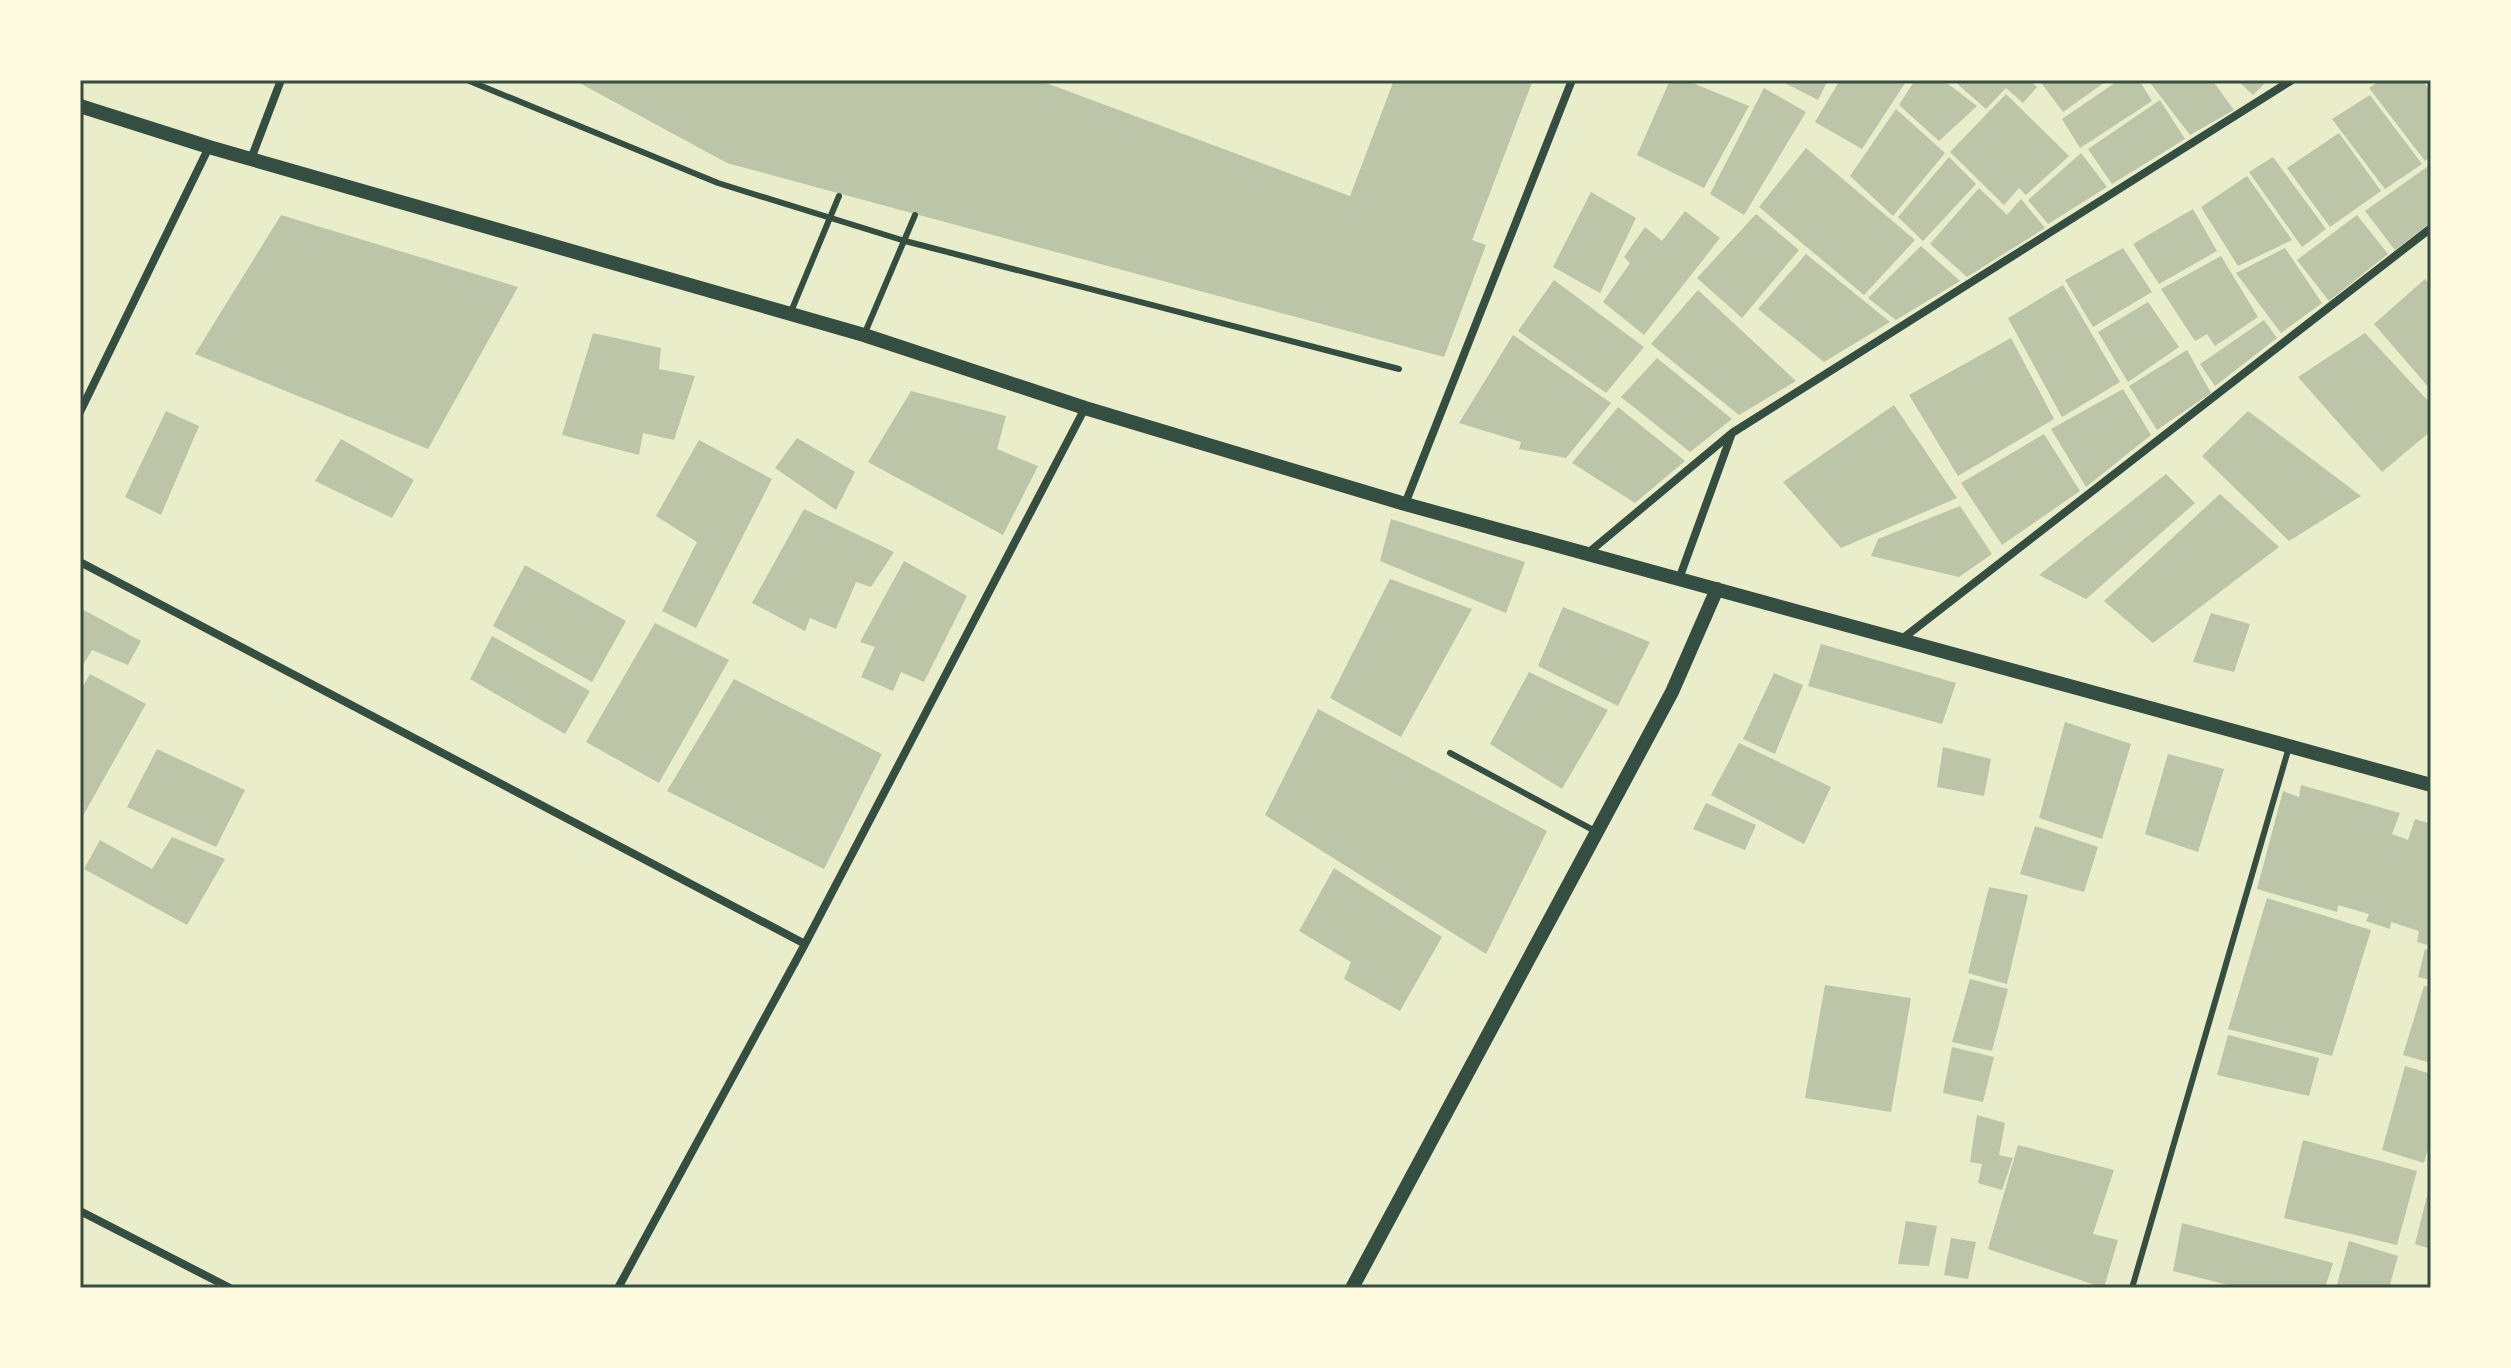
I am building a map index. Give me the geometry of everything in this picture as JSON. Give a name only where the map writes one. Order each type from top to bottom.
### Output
[{"type":"street","points":[[251,159],[281,80]]},
{"type":"street","points":[[1405,504],[1572,80]]},
{"type":"street","points":[[1588,553],[1732,433],[2292,80]]},
{"type":"street","points":[[80,106],[209,147],[864,335],[1085,408],[1405,504],[2431,785]]},
{"type":"street","points":[[80,412],[209,147]]},
{"type":"street","points":[[1902,639],[2431,228]]},
{"type":"street","points":[[618,1288],[805,944],[1085,408]]},
{"type":"street","points":[[1679,579],[1732,433]]},
{"type":"street","points":[[80,562],[805,944]]},
{"type":"street","points":[[1352,1288],[1672,692],[1717,589]]},
{"type":"street","points":[[80,1211],[230,1288]]},
{"type":"lane","points":[[467,80],[718,183],[905,241],[1399,369]]},
{"type":"lane","points":[[1293,81],[1307,80]]},
{"type":"lane","points":[[790,314],[839,196]]},
{"type":"lane","points":[[864,335],[915,215]]},
{"type":"lane","points":[[2132,1288],[2289,747]]},
{"type":"lane","points":[[1450,753],[1597,832]]},
{"type":"building","points":[[574,80],[1038,80],[1350,196],[1394,80],[1533,80],[1472,240],[1486,245],[1444,357],[727,163]]},
{"type":"building","points":[[1670,80],[1685,80],[1749,106],[1704,188],[1637,155]]},
{"type":"building","points":[[1779,80],[1828,80],[1818,100]]},
{"type":"building","points":[[1840,80],[1907,80],[1862,149],[1815,122]]},
{"type":"building","points":[[1915,80],[1943,80],[1977,106],[1939,141],[1899,105]]},
{"type":"building","points":[[1953,80],[2029,80],[2037,87],[2023,103],[2006,88],[1986,109]]},
{"type":"building","points":[[2039,80],[2108,80],[2063,112]]},
{"type":"building","points":[[2119,80],[2139,80],[2152,101],[2080,148],[2062,119]]},
{"type":"building","points":[[2148,80],[2212,80],[2234,110],[2190,135]]},
{"type":"building","points":[[2237,80],[2268,80],[2253,95]]},
{"type":"building","points":[[2381,80],[2422,80],[2431,92],[2431,157],[2425,161],[2369,88]]},
{"type":"building","points":[[1764,88],[1806,112],[1744,215],[1710,194]]},
{"type":"building","points":[[2006,94],[2069,156],[2026,195],[2019,188],[2004,205],[1950,152]]},
{"type":"building","points":[[2370,95],[2422,164],[2385,189],[2332,119]]},
{"type":"building","points":[[2160,100],[2185,139],[2112,184],[2088,149]]},
{"type":"building","points":[[1896,109],[1945,153],[1893,216],[1850,176]]},
{"type":"building","points":[[2339,133],[2381,191],[2330,227],[2287,168]]},
{"type":"building","points":[[1806,148],[1915,240],[1864,295],[1759,207]]},
{"type":"building","points":[[2081,153],[2107,187],[2048,224],[2028,200]]},
{"type":"building","points":[[1949,157],[1976,184],[1923,241],[1898,217]]},
{"type":"building","points":[[2273,157],[2326,229],[2302,247],[2249,172]]},
{"type":"building","points":[[2431,164],[2431,222],[2395,250],[2365,211]]},
{"type":"building","points":[[2247,176],[2292,240],[2238,266],[2201,207]]},
{"type":"building","points":[[1979,188],[2007,215],[2021,199],[2045,228],[1967,277],[1930,244]]},
{"type":"building","points":[[1591,192],[1636,218],[1600,293],[1553,267]]},
{"type":"building","points":[[2193,209],[2217,251],[2159,284],[2133,244]]},
{"type":"building","points":[[1685,211],[1720,238],[1644,335],[1603,302],[1630,263],[1624,257],[1645,227],[1662,241]]},
{"type":"building","points":[[1756,214],[1799,250],[1742,318],[1697,278]]},
{"type":"building","points":[[281,215],[518,287],[428,449],[195,354]]},
{"type":"building","points":[[2357,215],[2388,254],[2329,301],[2297,260]]},
{"type":"building","points":[[1921,246],[1960,281],[1896,320],[1868,298]]},
{"type":"building","points":[[2123,248],[2152,292],[2093,327],[2065,280]]},
{"type":"building","points":[[2285,248],[2322,303],[2281,333],[2236,273]]},
{"type":"building","points":[[1806,254],[1890,322],[1824,362],[1758,309]]},
{"type":"building","points":[[2221,256],[2258,317],[2215,346],[2207,334],[2195,341],[2161,289]]},
{"type":"building","points":[[2425,279],[2431,286],[2431,390],[2374,324]]},
{"type":"building","points":[[1554,280],[1644,347],[1606,393],[1518,331]]},
{"type":"building","points":[[2063,285],[2120,382],[2062,417],[2008,318]]},
{"type":"building","points":[[1698,290],[1796,381],[1739,415],[1651,344]]},
{"type":"building","points":[[2148,302],[2179,347],[2128,382],[2098,332]]},
{"type":"building","points":[[2264,320],[2277,338],[2215,386],[2200,364]]},
{"type":"building","points":[[593,333],[661,348],[659,369],[695,376],[674,440],[643,433],[639,455],[562,435]]},
{"type":"building","points":[[2365,333],[2431,404],[2431,431],[2382,472],[2298,377]]},
{"type":"building","points":[[1513,335],[1611,403],[1566,458],[1519,449],[1521,442],[1459,423]]},
{"type":"building","points":[[2011,338],[2054,419],[1958,476],[1909,395]]},
{"type":"building","points":[[2187,350],[2211,393],[2157,430],[2129,386]]},
{"type":"building","points":[[1657,358],[1732,419],[1690,452],[1621,397]]},
{"type":"building","points":[[2123,389],[2151,435],[2086,487],[2051,429]]},
{"type":"building","points":[[911,391],[1006,416],[997,449],[1038,466],[1003,535],[868,462]]},
{"type":"building","points":[[1894,405],[1957,498],[1841,548],[1783,482]]},
{"type":"building","points":[[1618,407],[1685,461],[1635,503],[1572,463]]},
{"type":"building","points":[[166,411],[199,426],[161,515],[125,497]]},
{"type":"building","points":[[2248,411],[2361,496],[2289,541],[2202,456]]},
{"type":"building","points":[[2044,434],[2080,491],[2002,545],[1961,483]]},
{"type":"building","points":[[797,438],[855,472],[836,510],[775,468]]},
{"type":"building","points":[[341,439],[414,480],[392,518],[315,481]]},
{"type":"building","points":[[699,440],[772,479],[696,628],[662,611],[697,542],[656,516]]},
{"type":"building","points":[[2166,474],[2195,503],[2086,599],[2039,575]]},
{"type":"building","points":[[2220,494],[2279,547],[2153,643],[2104,601]]},
{"type":"building","points":[[1960,506],[1992,554],[1959,577],[1871,556],[1878,539]]},
{"type":"building","points":[[804,509],[894,552],[871,587],[856,582],[836,629],[810,618],[805,631],[752,603]]},
{"type":"building","points":[[1391,519],[1525,562],[1506,613],[1380,561]]},
{"type":"building","points":[[904,561],[967,596],[924,682],[901,672],[893,691],[861,677],[875,647],[860,642]]},
{"type":"building","points":[[525,565],[626,621],[592,682],[493,626]]},
{"type":"building","points":[[1390,579],[1472,609],[1401,737],[1330,698]]},
{"type":"building","points":[[1563,607],[1650,642],[1618,706],[1538,666]]},
{"type":"building","points":[[80,608],[141,641],[128,665],[92,650],[80,670]]},
{"type":"building","points":[[2211,613],[2250,624],[2234,672],[2193,662]]},
{"type":"building","points":[[655,623],[729,660],[659,783],[586,742]]},
{"type":"building","points":[[492,636],[590,691],[565,734],[470,679]]},
{"type":"building","points":[[1821,644],[1956,683],[1942,724],[1808,686]]},
{"type":"building","points":[[1529,672],[1608,710],[1562,789],[1490,744]]},
{"type":"building","points":[[1774,673],[1803,685],[1775,754],[1743,739]]},
{"type":"building","points":[[90,674],[146,704],[80,821],[80,691]]},
{"type":"building","points":[[734,679],[882,754],[824,869],[667,791]]},
{"type":"building","points":[[1318,709],[1547,831],[1486,954],[1265,815]]},
{"type":"building","points":[[2065,722],[2131,744],[2102,839],[2039,818]]},
{"type":"building","points":[[1739,743],[1831,787],[1804,844],[1711,795]]},
{"type":"building","points":[[1943,747],[1991,759],[1984,796],[1937,787]]},
{"type":"building","points":[[157,749],[245,790],[216,847],[127,807]]},
{"type":"building","points":[[2168,754],[2224,769],[2198,852],[2145,834]]},
{"type":"building","points":[[2301,785],[2400,813],[2392,834],[2408,840],[2415,819],[2431,824],[2431,946],[2417,942],[2419,931],[2391,922],[2390,929],[2366,921],[2369,914],[2338,905],[2337,912],[2257,889],[2283,791],[2299,797]]},
{"type":"building","points":[[1706,803],[1756,825],[1745,850],[1693,829]]},
{"type":"building","points":[[2035,826],[2098,847],[2084,892],[2020,874]]},
{"type":"building","points":[[172,837],[225,859],[187,925],[84,869],[100,840],[152,869]]},
{"type":"building","points":[[1334,868],[1442,937],[1400,1011],[1344,979],[1351,962],[1299,931]]},
{"type":"building","points":[[1989,887],[2028,895],[2007,984],[1968,973]]},
{"type":"building","points":[[2267,898],[2371,930],[2332,1056],[2228,1029]]},
{"type":"building","points":[[2425,949],[2431,951],[2431,980],[2418,977]]},
{"type":"building","points":[[1970,979],[2008,989],[1992,1051],[1952,1042]]},
{"type":"building","points":[[1825,985],[1911,998],[1891,1112],[1805,1098]]},
{"type":"building","points":[[2424,986],[2431,987],[2431,1063],[2403,1055]]},
{"type":"building","points":[[2228,1035],[2319,1058],[2309,1096],[2217,1075]]},
{"type":"building","points":[[1952,1047],[1994,1057],[1983,1102],[1943,1093]]},
{"type":"building","points":[[2405,1066],[2431,1074],[2431,1138],[2424,1163],[2382,1150]]},
{"type":"building","points":[[1977,1115],[2005,1123],[1999,1155],[2013,1158],[2002,1190],[1978,1183],[1982,1164],[1970,1162]]},
{"type":"building","points":[[2303,1140],[2417,1171],[2397,1245],[2284,1218]]},
{"type":"building","points":[[2018,1145],[2114,1170],[2093,1234],[2118,1240],[2104,1288],[1988,1249]]},
{"type":"building","points":[[2431,1184],[2431,1249],[2415,1244]]},
{"type":"building","points":[[1906,1221],[1937,1226],[1929,1266],[1898,1264]]},
{"type":"building","points":[[2182,1223],[2333,1263],[2325,1288],[2240,1288],[2173,1271]]},
{"type":"building","points":[[1951,1238],[1976,1242],[1968,1279],[1944,1275]]},
{"type":"building","points":[[2349,1241],[2398,1256],[2389,1288],[2336,1288]]}]
